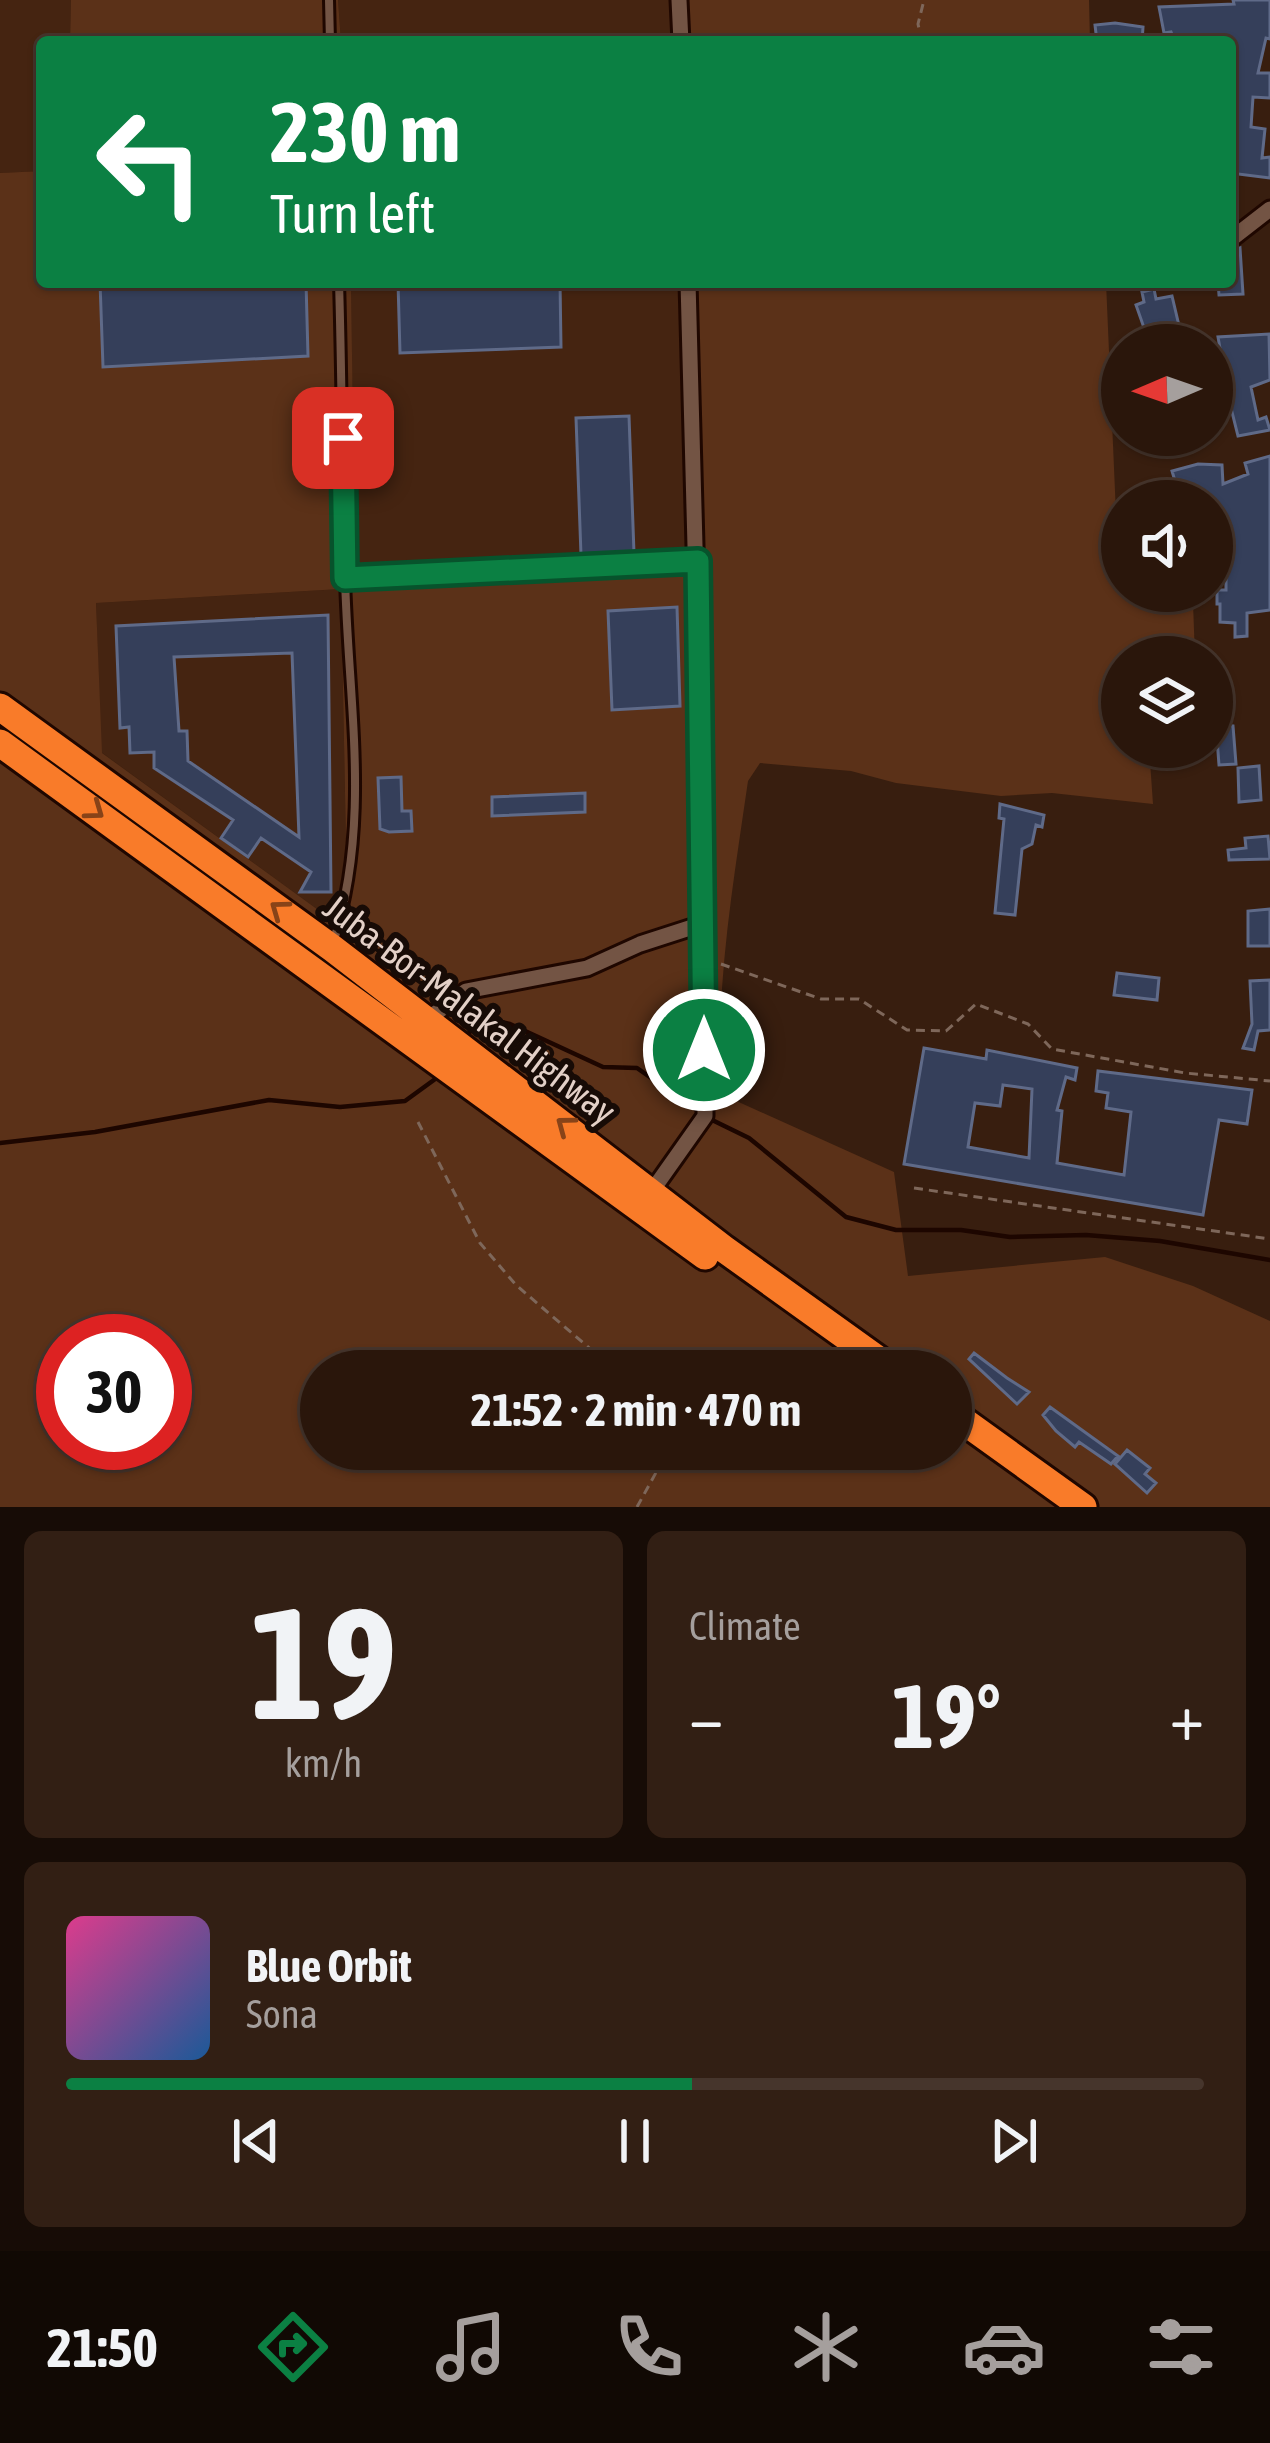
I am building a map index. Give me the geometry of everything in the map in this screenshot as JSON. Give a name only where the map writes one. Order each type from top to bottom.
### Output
[{"type":"highway","name":"Juba-Bor-Malakal Highway","points":[[0,707],[332,948],[472,1069],[837,1350]]},
{"type":"highway","name":"Juba-Bor-Malakal Highway","points":[[0,743],[429,1034]]},
{"type":"highway","name":"Juba-Bor-Malakal Highway","points":[[472,1069],[652,1191],[866,1350]]},
{"type":"highway","points":[[972,1427],[1083,1507]]},
{"type":"highway","points":[[972,1449],[1052,1507]]},
{"type":"street","points":[[679,0],[681,36]]},
{"type":"street","points":[[1236,235],[1270,209]]},
{"type":"street","points":[[652,1191],[705,1116],[698,561],[688,288]]},
{"type":"street","points":[[429,1034],[466,991],[586,968],[705,923]]},
{"type":"lane","points":[[329,0],[330,36]]},
{"type":"lane","points":[[332,948],[349,895],[358,829],[345,578],[339,288]]},
{"type":"lane","points":[[345,578],[698,561]]},
{"type":"path","points":[[921,36],[918,24],[924,0]]},
{"type":"path","points":[[705,923],[722,968],[821,999],[859,999],[907,1030],[946,1031],[976,1004],[1028,1024],[1052,1049],[1270,1081]]},
{"type":"path","points":[[418,1122],[480,1243],[516,1285],[592,1350]]},
{"type":"path","points":[[914,1188],[1270,1239]]},
{"type":"path","points":[[637,1507],[657,1470]]},
{"type":"shaded area","points":[[0,0],[71,0],[70,36],[36,36],[36,171],[0,173]]},
{"type":"shaded area","points":[[71,0],[338,0],[341,36],[70,36]]},
{"type":"shaded area","points":[[338,0],[672,0],[673,36],[341,36]]},
{"type":"shaded area","points":[[672,0],[1089,0],[1090,36],[673,36]]},
{"type":"shaded area","points":[[36,171],[36,288],[351,288],[355,573],[692,558],[682,288],[1106,288],[1108,324],[1101,324],[1101,456],[1113,456],[1115,480],[1101,480],[1101,612],[1193,612],[1194,636],[1101,636],[1101,768],[1150,768],[1153,804],[1052,793],[1001,796],[896,783],[851,771],[760,763],[748,781],[727,937],[721,1094],[894,1172],[908,1276],[1105,1257],[1193,1286],[1270,1321],[1270,1507],[0,1507],[0,173]],"holes":[[[341,589],[347,894],[332,920],[102,753],[96,603]]]},
{"type":"shaded area","points":[[351,288],[682,288],[692,558],[354,573]]},
{"type":"shaded area","points":[[341,589],[347,894],[332,920],[101,752],[96,603]]},
{"type":"building","points":[[1233,0],[1270,0],[1270,39],[1266,38],[1258,73],[1270,73],[1270,98],[1253,97],[1251,127],[1265,129],[1262,158],[1270,157],[1270,178],[1236,174],[1236,36],[1164,33],[1159,7],[1234,4]]},
{"type":"building","points":[[1095,25],[1143,27],[1142,36],[1096,36]]},
{"type":"building","points":[[1240,248],[1243,294],[1219,295],[1218,288],[1236,288],[1236,250]]},
{"type":"building","points":[[100,288],[306,288],[308,356],[103,367]]},
{"type":"building","points":[[398,288],[560,288],[561,347],[400,353]]},
{"type":"building","points":[[1154,289],[1156,299],[1172,296],[1179,324],[1143,324],[1136,305],[1144,302],[1142,292]]},
{"type":"building","points":[[1269,334],[1270,380],[1251,387],[1258,420],[1266,417],[1270,430],[1238,436],[1233,416],[1233,336]]},
{"type":"building","points":[[629,416],[634,553],[581,555],[576,418]]},
{"type":"building","points":[[1270,456],[1270,610],[1247,613],[1247,636],[1235,637],[1235,623],[1220,622],[1220,612],[1233,612],[1233,480],[1248,474],[1245,463]]},
{"type":"building","points":[[1198,464],[1222,465],[1223,480],[1175,480],[1172,471]]},
{"type":"building","points":[[677,607],[680,706],[612,710],[608,611]]},
{"type":"building","points":[[328,615],[331,892],[300,892],[311,872],[261,838],[248,857],[221,838],[233,820],[154,768],[154,752],[130,753],[129,727],[120,728],[116,626]],"holes":[[[292,653],[299,837],[188,761],[187,731],[179,731],[174,657]]]},
{"type":"building","points":[[1259,766],[1261,800],[1239,802],[1238,768]]},
{"type":"building","points":[[401,777],[402,811],[411,811],[412,831],[389,832],[380,829],[378,778]]},
{"type":"building","points":[[585,793],[585,812],[492,816],[492,797]]},
{"type":"building","points":[[1000,804],[1044,815],[1032,844],[1022,849],[1015,915],[995,913],[1004,819],[999,818]]},
{"type":"building","points":[[1268,836],[1270,859],[1229,860],[1228,850],[1246,848],[1245,838]]},
{"type":"building","points":[[1270,909],[1270,946],[1248,946],[1248,911]]},
{"type":"building","points":[[1117,973],[1159,978],[1157,1000],[1114,995]]},
{"type":"building","points":[[1270,980],[1270,1030],[1258,1031],[1254,1050],[1243,1048],[1252,1024],[1250,981]]},
{"type":"building","points":[[924,1048],[986,1059],[987,1050],[1077,1068],[1075,1080],[1066,1077],[1057,1110],[1062,1111],[1057,1163],[1124,1175],[1131,1112],[1106,1108],[1108,1093],[1096,1091],[1098,1071],[1252,1090],[1247,1124],[1219,1120],[1203,1215],[904,1164]],"holes":[[[1003,1085],[1032,1089],[1029,1158],[968,1147],[975,1103],[1000,1106]]]},
{"type":"building","points":[[972,1355],[1029,1392],[1017,1404],[972,1362]]},
{"type":"building","points":[[1050,1407],[1118,1456],[1111,1464],[1079,1442],[1075,1447],[1043,1415]]},
{"type":"building","points":[[1127,1450],[1150,1468],[1145,1474],[1156,1483],[1147,1493],[1115,1464]]},
{"type":"waterway","points":[[465,1039],[474,1026],[490,1019],[510,1024],[603,1067],[637,1068],[698,1111]]},
{"type":"waterway","points":[[0,1143],[95,1132],[269,1100],[340,1107],[405,1101],[438,1077]]},
{"type":"waterway","points":[[708,1118],[749,1138],[846,1217],[896,1230],[961,1230],[1010,1237],[1086,1235],[1160,1241],[1270,1260]]},
{"type":"route","points":[[343,438],[345,578],[698,561],[704,1050]]}]
